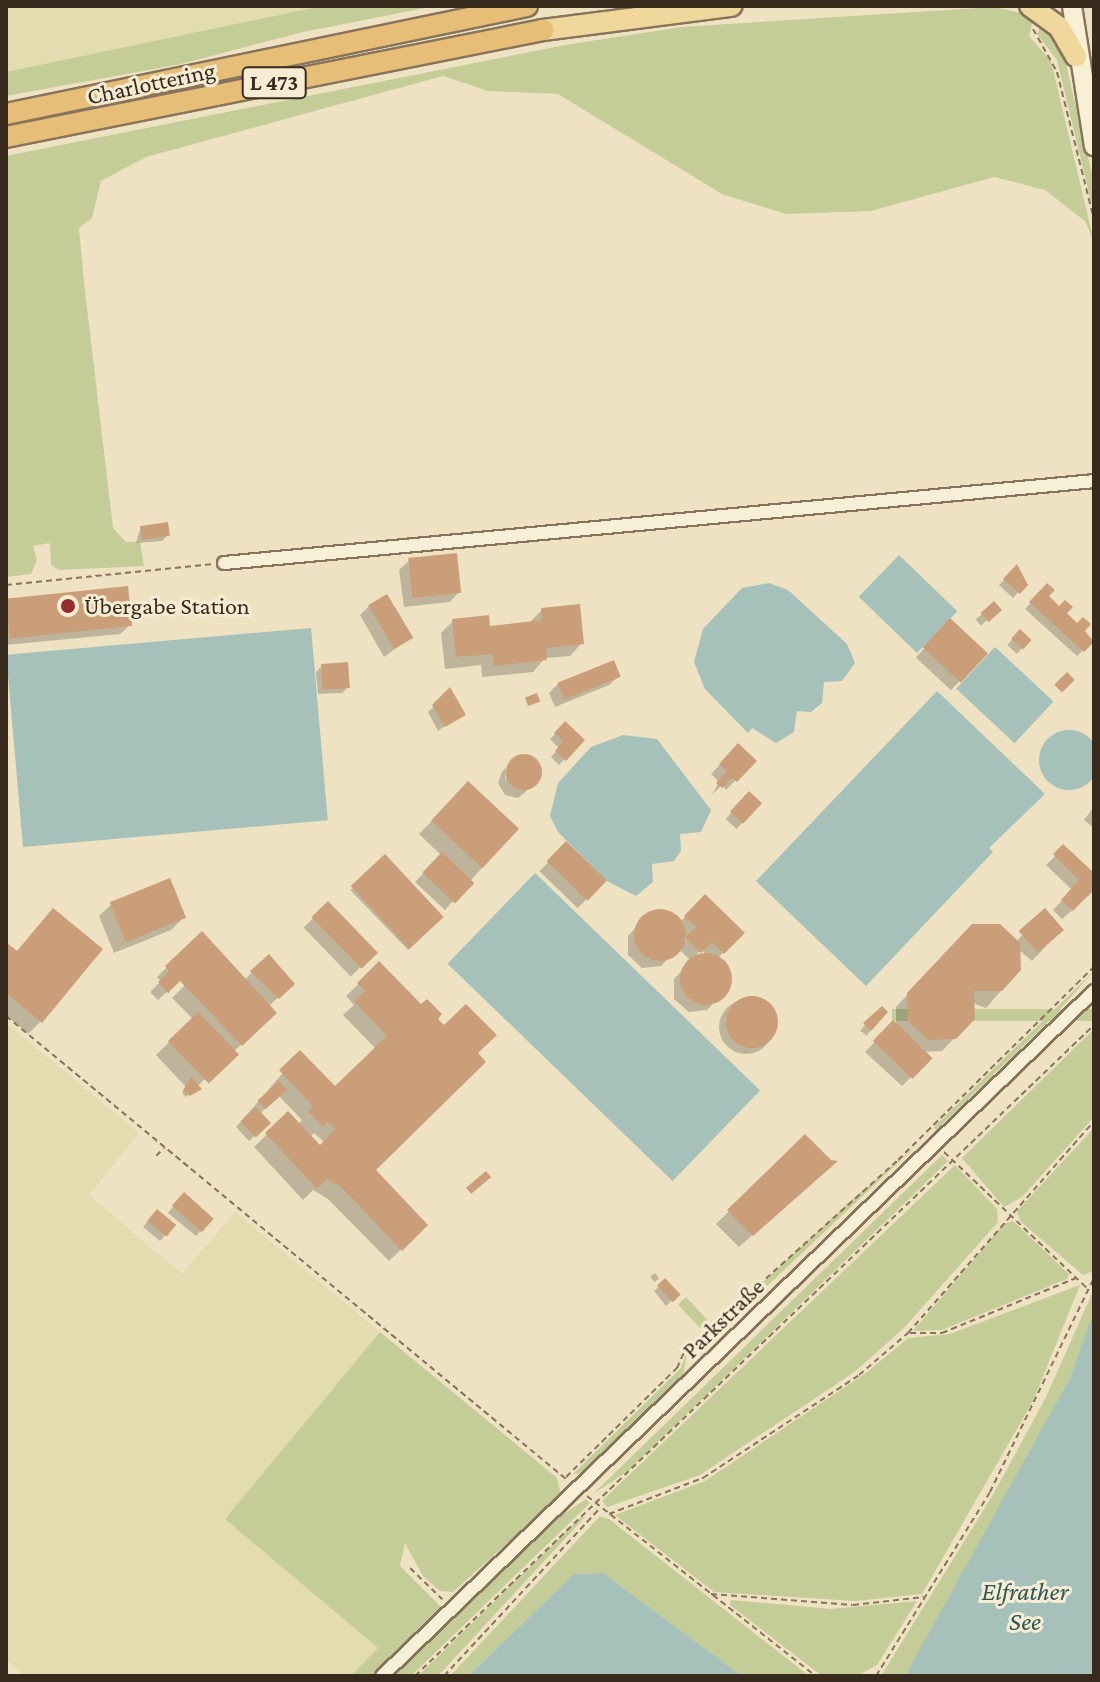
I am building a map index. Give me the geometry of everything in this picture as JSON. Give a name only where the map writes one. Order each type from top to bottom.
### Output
[{"type":"highway","name":"Charlottering","points":[[6,114],[527,6]]},
{"type":"highway","name":"Charlottering","points":[[6,137],[543,30]]},
{"type":"main road","name":"Charlottering","points":[[543,30],[731,6]]},
{"type":"main road","points":[[1072,6],[1076,57],[1094,146]]},
{"type":"main road","points":[[1036,10],[1059,27],[1076,57]]},
{"type":"street","points":[[224,563],[1094,481]]},
{"type":"street","name":"Parkstraße","points":[[382,1676],[1094,991]]},
{"type":"path","points":[[1036,10],[1033,30],[1057,72],[1094,219]]},
{"type":"path","points":[[6,585],[224,563]]},
{"type":"path","points":[[6,1016],[565,1478],[677,1368],[684,1352],[898,1160],[1094,967]]},
{"type":"path","points":[[415,1676],[594,1502],[620,1483],[1094,1025]]},
{"type":"path","points":[[609,1514],[703,1478],[859,1375],[908,1333],[1009,1214],[1094,1121]]},
{"type":"path","points":[[935,1144],[1088,1289]]},
{"type":"path","points":[[156,1156],[164,1147]]},
{"type":"path","points":[[908,1333],[942,1333],[1077,1278]]},
{"type":"path","points":[[876,1676],[1035,1408],[1094,1278]]},
{"type":"path","points":[[594,1502],[816,1676]]},
{"type":"path","points":[[444,1676],[601,1508]]},
{"type":"path","points":[[410,1568],[451,1608]]},
{"type":"path","points":[[711,1594],[853,1605],[925,1596]]},
{"type":"shaded area","points":[[6,6],[322,6],[6,72]]},
{"type":"shaded area","points":[[6,1023],[139,1133],[89,1195],[182,1274],[235,1212],[380,1332],[225,1519],[379,1649],[351,1676],[25,1676],[6,1660]]},
{"type":"green space","points":[[322,6],[435,6],[303,32],[181,64],[6,96],[6,72]]},
{"type":"green space","points":[[994,7],[1034,16],[1029,36],[1051,61],[1094,242],[1085,221],[1045,190],[994,177],[871,211],[786,214],[722,194],[558,94],[488,91],[443,76],[146,157],[101,181],[92,218],[79,228],[84,282],[113,528],[126,542],[140,542],[144,566],[59,570],[51,565],[50,543],[33,546],[37,560],[31,574],[6,577],[6,156],[565,45],[682,27]]},
{"type":"green space","points":[[1043,21],[1063,52],[1094,182],[1094,214],[1057,60],[1037,34]]},
{"type":"green space","points":[[1094,971],[1053,1017],[936,1130],[934,1127]]},
{"type":"green space","points":[[892,1009],[1094,1009],[1094,1021],[892,1021]]},
{"type":"green space","points":[[1094,1029],[1094,1117],[1022,1197],[1004,1207],[962,1158]]},
{"type":"green space","points":[[1094,1128],[1094,1271],[1083,1275],[1020,1221],[1017,1211]]},
{"type":"green space","points":[[919,1143],[748,1304],[731,1312],[847,1204]]},
{"type":"green space","points":[[942,1155],[948,1161],[628,1471],[593,1494]]},
{"type":"green space","points":[[955,1165],[997,1209],[998,1222],[903,1329],[853,1373],[700,1475],[607,1507],[602,1501],[608,1495]]},
{"type":"green space","points":[[1013,1221],[1069,1274],[1067,1279],[942,1330],[913,1331],[1004,1224]]},
{"type":"green space","points":[[1080,1285],[1033,1401],[922,1594],[855,1601],[714,1592],[615,1515],[705,1481],[866,1373],[908,1338],[950,1334]]},
{"type":"green space","points":[[1094,1289],[1094,1310],[1070,1378],[948,1602],[905,1676],[881,1676],[994,1493],[1046,1397]]},
{"type":"green space","points":[[686,1297],[709,1321],[700,1329],[678,1305]]},
{"type":"green space","points":[[380,1332],[557,1478],[561,1494],[453,1592],[440,1591],[423,1576],[405,1543],[400,1566],[441,1607],[374,1676],[351,1676],[378,1648],[225,1519]]},
{"type":"green space","points":[[687,1352],[683,1376],[584,1473],[573,1474],[681,1368]]},
{"type":"green space","points":[[586,1499],[590,1503],[411,1676],[391,1676],[549,1524]]},
{"type":"green space","points":[[600,1516],[609,1519],[809,1676],[742,1676],[603,1573],[574,1574],[468,1676],[450,1676]]},
{"type":"green space","points":[[581,1517],[585,1517],[438,1676],[418,1676]]},
{"type":"green space","points":[[731,1600],[831,1609],[917,1601],[877,1665],[857,1676],[822,1676],[730,1605]]},
{"type":"water","points":[[899,555],[957,611],[917,653],[859,597]]},
{"type":"water","points":[[769,583],[788,590],[847,644],[855,663],[842,681],[824,682],[822,703],[811,712],[797,711],[794,732],[776,743],[752,728],[748,733],[705,689],[694,662],[703,629],[742,588]]},
{"type":"water","points":[[311,628],[328,820],[23,847],[6,655]]},
{"type":"water","points":[[995,647],[1054,702],[1015,743],[956,689]]},
{"type":"water","points":[[937,691],[1045,794],[989,848],[993,852],[866,986],[756,881]]},
{"type":"water","points":[[1069,730],[1090,739],[1099,760],[1090,781],[1069,790],[1048,781],[1039,760],[1048,739]]},
{"type":"water","points":[[623,735],[657,739],[711,810],[701,832],[680,834],[681,851],[674,861],[652,864],[653,882],[636,896],[607,881],[558,832],[550,816],[558,783],[591,747]]},
{"type":"water","points":[[535,873],[760,1090],[673,1181],[447,964]]},
{"type":"water","name":"Elfrather See","points":[[1094,1310],[1094,1676],[905,1676],[1070,1378]]},
{"type":"water","points":[[603,1573],[742,1676],[468,1676],[574,1574]]},
{"type":"building","points":[[168,522],[170,536],[142,540],[140,526]]},
{"type":"building","points":[[457,553],[461,593],[412,598],[408,558]]},
{"type":"building","points":[[1017,564],[1028,585],[1020,594],[1003,579]]},
{"type":"building","points":[[1047,583],[1055,590],[1049,596],[1059,606],[1065,600],[1073,607],[1067,613],[1077,623],[1083,617],[1091,624],[1085,631],[1094,642],[1084,652],[1029,602]]},
{"type":"building","name":"Übergabe Station","points":[[128,586],[132,626],[10,639],[6,599]]},
{"type":"building","points":[[387,594],[413,638],[394,649],[368,605]]},
{"type":"building","points":[[994,601],[1002,610],[989,622],[981,613]]},
{"type":"building","points":[[580,604],[584,644],[546,648],[547,660],[494,666],[493,654],[456,657],[452,619],[489,615],[490,626],[542,620],[541,608]]},
{"type":"building","points":[[950,618],[988,653],[961,683],[923,647]]},
{"type":"building","points":[[1020,629],[1032,640],[1023,649],[1011,639]]},
{"type":"building","points":[[614,660],[621,677],[564,700],[557,683]]},
{"type":"building","points":[[348,662],[350,688],[323,690],[321,664]]},
{"type":"building","points":[[1067,672],[1075,680],[1062,693],[1054,685]]},
{"type":"building","points":[[450,687],[466,715],[445,727],[432,705]]},
{"type":"building","points":[[537,693],[540,701],[528,706],[525,698]]},
{"type":"building","points":[[565,721],[585,740],[566,761],[555,751],[563,741],[554,733]]},
{"type":"building","points":[[738,743],[757,761],[737,782],[732,778],[722,788],[716,783],[727,771],[719,764]]},
{"type":"building","points":[[524,754],[537,759],[542,772],[537,785],[524,790],[511,785],[506,772],[511,759]]},
{"type":"building","points":[[468,781],[519,829],[482,868],[431,820]]},
{"type":"building","points":[[749,791],[762,803],[743,824],[730,811]]},
{"type":"building","points":[[566,841],[607,881],[588,901],[547,861]]},
{"type":"building","points":[[1063,844],[1094,873],[1094,889],[1073,911],[1061,900],[1079,880],[1053,854]]},
{"type":"building","points":[[442,852],[474,883],[455,903],[423,872]]},
{"type":"building","points":[[385,854],[444,917],[409,949],[351,886]]},
{"type":"building","points":[[170,878],[186,918],[126,942],[110,902]]},
{"type":"building","points":[[705,894],[745,933],[724,954],[712,942],[701,953],[685,938],[696,927],[684,916]]},
{"type":"building","points":[[328,901],[378,953],[361,969],[311,917]]},
{"type":"building","points":[[53,908],[103,949],[42,1023],[6,993],[6,942],[17,951]]},
{"type":"building","points":[[1045,908],[1064,930],[1038,953],[1019,931]]},
{"type":"building","points":[[660,909],[678,917],[686,935],[678,953],[660,961],[642,953],[634,935],[642,917]]},
{"type":"building","points":[[972,924],[1000,924],[1020,943],[1021,970],[1002,991],[974,991],[975,1019],[956,1039],[928,1040],[908,1021],[907,993]]},
{"type":"building","points":[[202,931],[277,1013],[242,1046],[180,981],[168,993],[158,982],[169,971],[165,966]]},
{"type":"building","points":[[706,953],[724,961],[732,979],[724,997],[706,1005],[688,997],[680,979],[688,961]]},
{"type":"building","points":[[269,954],[295,984],[279,999],[250,971]]},
{"type":"building","points":[[379,961],[421,1004],[427,999],[442,1014],[438,1019],[444,1025],[466,1004],[497,1035],[478,1053],[486,1062],[376,1170],[428,1225],[402,1251],[341,1187],[327,1179],[317,1189],[265,1133],[288,1111],[320,1145],[335,1129],[328,1122],[323,1127],[308,1111],[313,1106],[279,1070],[300,1050],[335,1086],[387,1036],[354,1001],[365,991],[357,983]]},
{"type":"building","points":[[752,996],[770,1004],[778,1022],[770,1040],[752,1048],[734,1040],[726,1022],[734,1004]]},
{"type":"building","points":[[882,1006],[888,1012],[871,1031],[863,1023]]},
{"type":"building","points":[[198,1012],[239,1054],[209,1084],[168,1041]]},
{"type":"building","points":[[893,1020],[933,1058],[912,1079],[873,1041]]},
{"type":"building","points":[[191,1077],[202,1089],[190,1096],[183,1090]]},
{"type":"building","points":[[279,1081],[287,1090],[265,1109],[257,1100]]},
{"type":"building","points":[[256,1107],[271,1123],[256,1137],[241,1121]]},
{"type":"building","points":[[805,1134],[831,1160],[838,1161],[753,1236],[727,1210]]},
{"type":"building","points":[[486,1171],[491,1177],[471,1194],[466,1188]]},
{"type":"building","points":[[184,1192],[214,1219],[202,1232],[172,1205]]},
{"type":"building","points":[[157,1209],[176,1225],[167,1237],[147,1220]]},
{"type":"building","points":[[665,1278],[681,1295],[673,1302],[657,1286]]},
{"type":"place","name":"Übergabe Station","points":[[68,606]]}]
